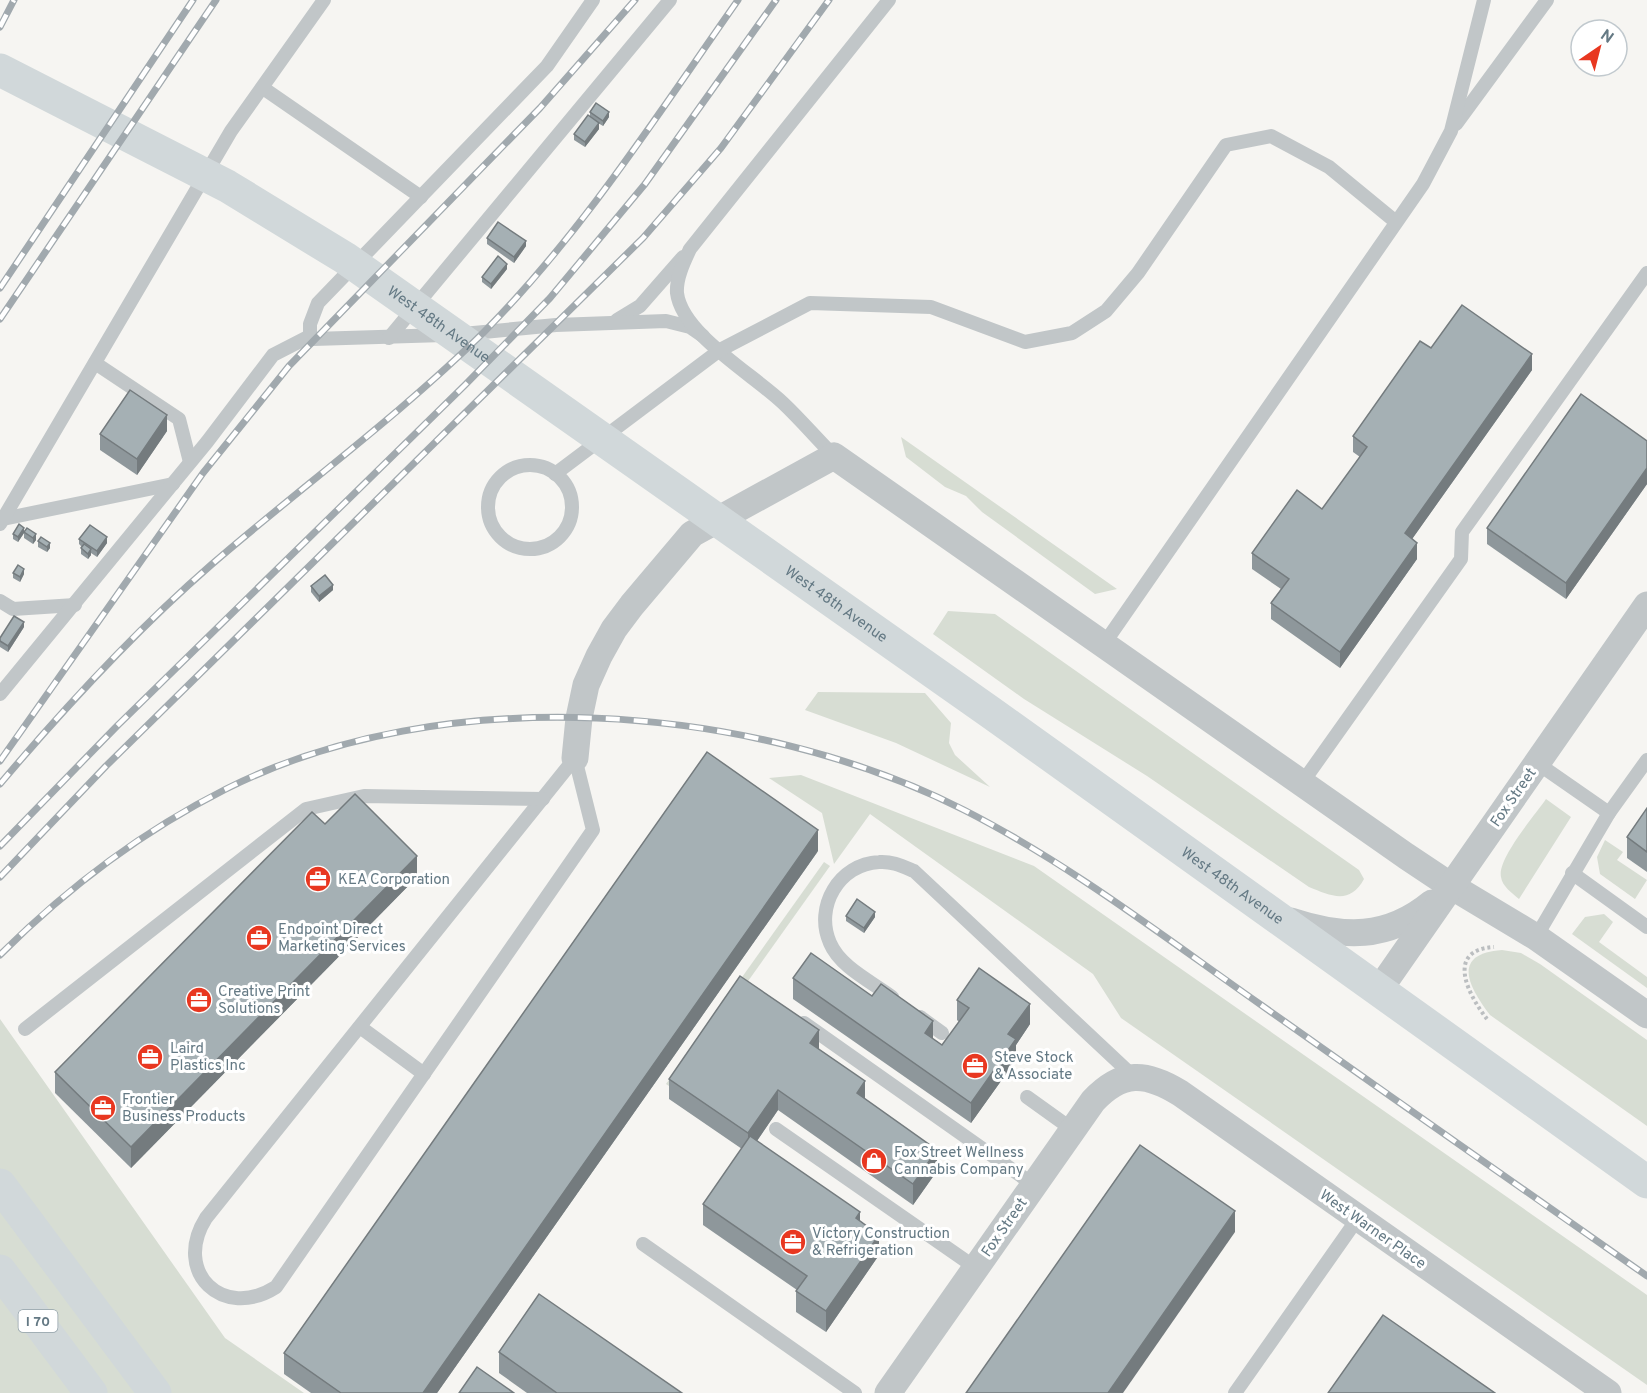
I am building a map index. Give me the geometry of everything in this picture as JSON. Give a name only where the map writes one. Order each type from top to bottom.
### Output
[{"type":"main road","name":"West 48th Avenue","points":[[0,70],[227,186],[345,258],[990,712],[1647,1182]]},
{"type":"main road","points":[[0,1185],[155,1393]]},
{"type":"main road","name":"I 70","points":[[0,1271],[91,1393]]},
{"type":"street","points":[[575,758],[579,718],[586,685],[599,656],[632,605],[692,534],[834,456],[1451,886],[1536,937],[1647,1015]]},
{"type":"street","name":"Fox Street","points":[[1379,990],[1647,605]]},
{"type":"street","points":[[1274,915],[1322,931],[1365,933],[1409,920],[1451,886]]},
{"type":"street","name":"Fox Street","points":[[888,1393],[1104,1089],[1133,1076]]},
{"type":"street","name":"West Warner Place","points":[[1133,1076],[1164,1084],[1180,1093],[1608,1393]]},
{"type":"lane","points":[[2,522],[231,131],[324,0]]},
{"type":"lane","points":[[310,336],[310,324],[318,303],[547,66],[593,0]]},
{"type":"lane","points":[[389,339],[670,0]]},
{"type":"lane","points":[[609,322],[632,313],[640,306],[690,249],[889,0]]},
{"type":"lane","points":[[1451,131],[1484,0]]},
{"type":"lane","points":[[1104,644],[1422,184],[1451,131],[1547,0]]},
{"type":"lane","points":[[262,88],[421,197]]},
{"type":"lane","points":[[555,474],[720,350],[810,303],[931,307],[1026,342],[1072,333],[1106,311],[1138,273],[1226,145],[1271,136],[1329,167],[1396,222]]},
{"type":"lane","points":[[690,249],[682,266],[677,292],[683,310],[703,336]]},
{"type":"lane","points":[[1302,783],[1461,559],[1462,532],[1647,273]]},
{"type":"lane","points":[[310,336],[313,339],[389,339],[609,322],[666,321],[690,327],[703,336],[782,402],[834,456]]},
{"type":"lane","points":[[1,692],[173,484],[273,355],[310,336]]},
{"type":"lane","points":[[95,363],[179,419],[190,462]]},
{"type":"lane","points":[[530,465],[543,467],[555,474],[565,484],[570,497],[572,511],[568,525],[560,536],[548,545],[535,549],[521,548],[508,543],[497,534],[490,521],[489,494],[496,482],[505,473],[530,465]]},
{"type":"lane","points":[[2,522],[173,484]]},
{"type":"lane","points":[[0,601],[14,609],[75,605]]},
{"type":"lane","points":[[575,758],[593,830],[276,1287],[262,1296],[246,1300],[230,1298],[214,1291],[203,1280],[196,1265],[194,1249],[197,1232],[575,758]]},
{"type":"lane","points":[[1536,937],[1609,813],[1647,760]]},
{"type":"lane","points":[[1537,763],[1609,813]]},
{"type":"lane","points":[[25,1029],[306,809],[364,796],[543,799]]},
{"type":"lane","points":[[942,1033],[840,959],[830,943],[825,926],[826,907],[832,890],[844,876],[860,866],[878,862],[896,863],[914,871],[1133,1076]]},
{"type":"lane","points":[[1572,873],[1647,927]]},
{"type":"lane","points":[[797,1017],[1034,1185]]},
{"type":"lane","points":[[360,1027],[424,1074]]},
{"type":"lane","points":[[1027,1097],[1073,1130]]},
{"type":"lane","points":[[776,1129],[976,1268]]},
{"type":"lane","points":[[1235,1393],[1358,1218]]},
{"type":"lane","points":[[643,1244],[855,1393]]},
{"type":"path","points":[[1487,1019],[1473,1001],[1465,977],[1465,963],[1473,953],[1486,947],[1502,947]]},
{"type":"shaded area","points":[[901,437],[1117,589],[1095,594],[982,512],[966,496],[945,487],[906,457]]},
{"type":"shaded area","points":[[948,611],[995,614],[1359,870],[1364,879],[1359,887],[1353,892],[1340,896],[1309,887],[1147,776],[1024,699],[933,634]]},
{"type":"shaded area","points":[[818,692],[925,693],[951,723],[949,743],[955,755],[990,787],[896,743],[805,710]]},
{"type":"shaded area","points":[[801,775],[1034,866],[1647,1295],[1647,1385],[1121,1018],[1093,974],[870,814],[834,864],[822,813],[769,778]]},
{"type":"shaded area","points":[[1546,799],[1571,817],[1519,899],[1503,883],[1501,869],[1511,849]]},
{"type":"shaded area","points":[[1605,840],[1623,852],[1617,860],[1647,880],[1635,899],[1600,874],[1597,857]]},
{"type":"shaded area","points":[[824,862],[830,866],[672,1088],[666,1084]]},
{"type":"shaded area","points":[[1604,914],[1613,922],[1599,942],[1647,977],[1647,988],[1572,934],[1585,917]]},
{"type":"shaded area","points":[[1502,950],[1521,953],[1540,964],[1647,1040],[1647,1126],[1490,1015],[1471,983],[1470,965],[1476,958],[1486,953]]},
{"type":"shaded area","points":[[0,1019],[225,1338],[304,1393],[0,1393]]},
{"type":"building","points":[[596,103],[609,112],[603,121],[590,112]]},
{"type":"building","points":[[588,115],[599,123],[585,142],[574,134]]},
{"type":"building","points":[[498,222],[526,241],[514,257],[487,238]]},
{"type":"building","points":[[498,256],[507,264],[491,284],[482,277]]},
{"type":"building","points":[[1462,305],[1532,354],[1405,533],[1417,543],[1340,652],[1271,603],[1289,579],[1252,553],[1297,490],[1322,509],[1367,447],[1353,436],[1420,341],[1431,348]]},
{"type":"building","points":[[130,390],[167,415],[137,459],[100,434]]},
{"type":"building","points":[[1581,394],[1647,441],[1647,468],[1566,583],[1487,528]]},
{"type":"building","points":[[19,524],[24,528],[18,537],[13,534]]},
{"type":"building","points":[[90,525],[107,537],[97,551],[79,539]]},
{"type":"building","points":[[27,528],[36,534],[33,538],[24,532]]},
{"type":"building","points":[[41,537],[50,543],[47,547],[38,541]]},
{"type":"building","points":[[84,544],[91,549],[88,554],[81,548]]},
{"type":"building","points":[[18,565],[24,569],[20,577],[13,573]]},
{"type":"building","points":[[325,575],[333,585],[319,596],[311,586]]},
{"type":"building","points":[[14,616],[24,622],[8,646],[0,641],[0,638]]},
{"type":"building","points":[[707,752],[818,830],[423,1393],[341,1393],[284,1353]]},
{"type":"building","points":[[355,794],[417,856],[131,1147],[55,1072],[312,812],[325,824]]},
{"type":"building","points":[[1647,808],[1647,852],[1627,837]]},
{"type":"building","points":[[857,899],[875,912],[864,928],[846,916]]},
{"type":"building","points":[[811,953],[872,996],[881,984],[933,1021],[925,1033],[942,1045],[969,1008],[957,1000],[979,968],[1030,1004],[1008,1034],[1016,1039],[971,1103],[793,978]]},
{"type":"building","points":[[740,976],[819,1030],[810,1043],[865,1081],[857,1093],[937,1150],[913,1184],[778,1090],[748,1133],[669,1079]]},
{"type":"building","points":[[750,1136],[860,1212],[856,1218],[879,1235],[826,1311],[796,1291],[807,1276],[703,1204]]},
{"type":"building","points":[[1140,1145],[1235,1211],[1108,1393],[966,1393]]},
{"type":"building","points":[[539,1294],[682,1393],[557,1393],[499,1352]]},
{"type":"building","points":[[1383,1315],[1495,1393],[1328,1393]]},
{"type":"building","points":[[477,1367],[514,1393],[459,1393]]},
{"type":"railway","points":[[0,27],[14,0]]},
{"type":"railway","points":[[0,288],[193,0]]},
{"type":"railway","points":[[0,319],[216,0]]},
{"type":"railway","points":[[0,761],[203,473],[289,366],[540,108],[635,0]]},
{"type":"railway","points":[[0,784],[101,670],[183,590],[418,393],[484,332],[520,294],[618,172],[738,0]]},
{"type":"railway","points":[[0,846],[117,726],[465,385],[550,298],[645,184],[776,0]]},
{"type":"railway","points":[[0,877],[106,766],[643,238],[721,148],[829,0]]},
{"type":"railway","points":[[0,955],[25,930],[79,884],[164,824],[226,789],[311,754],[403,731],[499,719],[596,718],[694,727],[790,746],[880,774],[964,810],[1001,830],[1073,874],[1143,921],[1647,1276]]},
{"type":"place","name":"KEA Corporation","points":[[318,879]]},
{"type":"place","name":"Endpoint Direct Marketing Services","points":[[259,938]]},
{"type":"place","name":"Creative Print Solutions","points":[[199,1000]]},
{"type":"place","name":"Laird Plastics Inc","points":[[150,1057]]},
{"type":"place","name":"Steve Stock & Associate","points":[[975,1066]]},
{"type":"place","name":"Frontier Business Products","points":[[103,1108]]},
{"type":"place","name":"Fox Street Wellness Cannabis Company","points":[[874,1161]]},
{"type":"place","name":"Victory Construction & Refrigeration","points":[[793,1242]]}]
